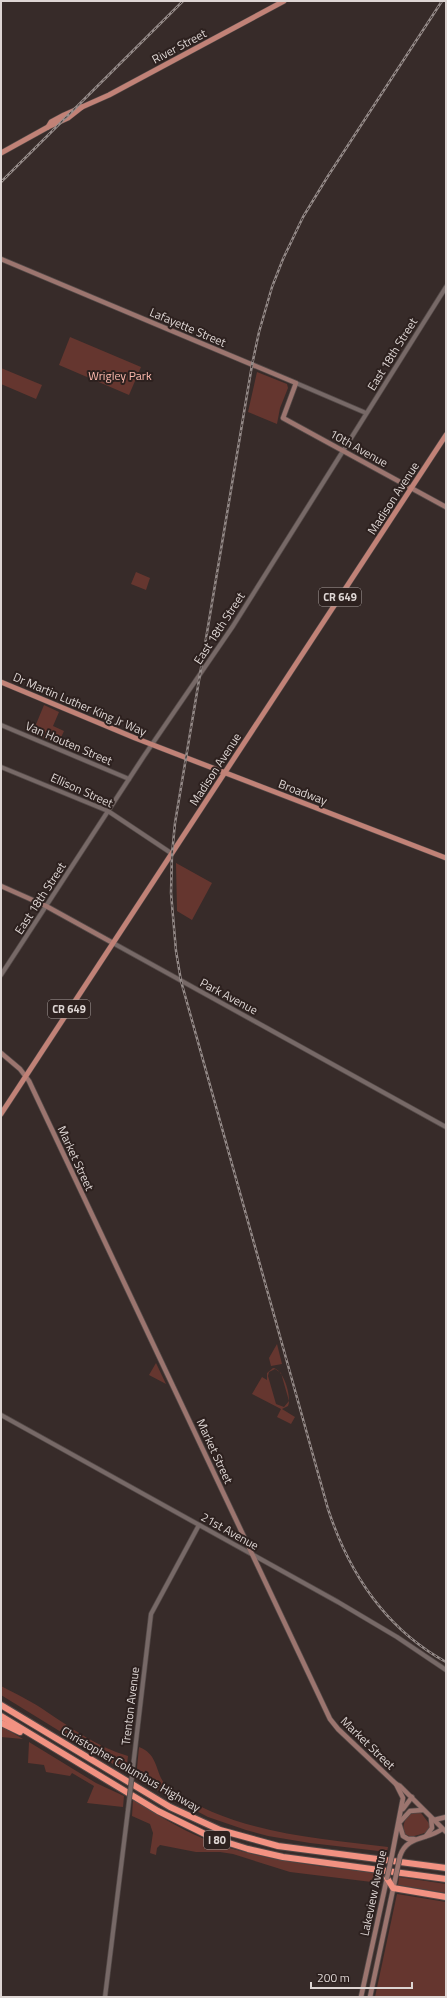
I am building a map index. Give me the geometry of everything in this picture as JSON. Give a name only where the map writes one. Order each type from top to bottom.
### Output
[{"type":"highway","name":"Christopher Columbus Highway","points":[[1,1704],[160,1801],[186,1815],[220,1830],[278,1846],[446,1868]]},
{"type":"highway","name":"Christopher Columbus Highway","points":[[1,1716],[163,1814],[190,1828],[224,1842],[259,1852],[289,1858],[446,1879]]},
{"type":"highway","points":[[1,1723],[42,1742]]},
{"type":"highway","points":[[422,1865],[432,1863],[446,1864]]},
{"type":"highway","points":[[387,1878],[393,1888],[446,1897]]},
{"type":"main road","name":"River Street","points":[[1,153],[48,127],[68,118],[82,107],[109,95],[284,1]]},
{"type":"main road","name":"Lafayette Street","points":[[1,260],[296,383]]},
{"type":"main road","name":"10th Avenue","points":[[296,383],[283,418],[446,507]]},
{"type":"main road","name":"Madison Avenue","points":[[1,1114],[446,435]]},
{"type":"main road","name":"Dr Martin Luther King Jr Way","points":[[1,682],[152,744]]},
{"type":"main road","name":"Broadway","points":[[152,744],[446,858]]},
{"type":"main road","name":"Park Avenue","points":[[1,886],[46,906],[113,943]]},
{"type":"main road","name":"Market Street","points":[[1,1052],[26,1076],[333,1722],[396,1784],[412,1797],[444,1830]]},
{"type":"main road","points":[[396,1784],[403,1796],[401,1812]]},
{"type":"main road","name":"Lakeview Avenue","points":[[361,1997],[401,1812],[412,1797]]},
{"type":"main road","points":[[423,1810],[410,1811],[399,1823],[403,1836],[408,1839],[414,1839],[444,1830]]},
{"type":"main road","points":[[426,1836],[432,1828],[432,1819],[446,1817]]},
{"type":"main road","name":"Lakeview Avenue","points":[[370,1997],[400,1856],[405,1846],[414,1839]]},
{"type":"street","name":"East 18th Street","points":[[1,975],[152,744],[232,626],[446,287]]},
{"type":"street","name":"Lafayette Street","points":[[296,383],[366,413]]},
{"type":"street","name":"Van Houten Street","points":[[1,725],[129,779]]},
{"type":"street","name":"Ellison Street","points":[[1,767],[108,811],[171,853]]},
{"type":"street","name":"Park Avenue","points":[[113,943],[446,1127]]},
{"type":"street","name":"21st Avenue","points":[[1,1415],[373,1623],[446,1670]]},
{"type":"street","name":"Trenton Avenue","points":[[105,1997],[151,1614],[199,1525]]},
{"type":"green space","name":"Wrigley Park","points":[[70,337],[141,367],[129,395],[59,365]]},
{"type":"green space","points":[[1,368],[42,385],[36,399],[1,384]]},
{"type":"green space","points":[[257,372],[287,384],[288,388],[280,408],[277,424],[248,412]]},
{"type":"green space","points":[[136,572],[150,578],[146,590],[131,584]]},
{"type":"green space","points":[[44,705],[59,712],[53,726],[64,731],[58,744],[32,734]]},
{"type":"green space","points":[[176,863],[212,883],[192,920],[177,911]]},
{"type":"green space","points":[[277,1344],[282,1364],[271,1366],[269,1358]]},
{"type":"green space","points":[[156,1363],[166,1384],[149,1375]]},
{"type":"green space","points":[[273,1368],[275,1369],[269,1372],[268,1376],[276,1404],[284,1407],[289,1401],[288,1406],[282,1409],[295,1417],[291,1424],[277,1417],[281,1409],[252,1394],[262,1377],[267,1380],[267,1373]]},
{"type":"green space","points":[[282,1375],[286,1384],[289,1401]]},
{"type":"green space","points":[[1,1686],[36,1705],[96,1743],[128,1756],[126,1772],[1,1695]]},
{"type":"green space","points":[[1,1726],[23,1739],[1,1737]]},
{"type":"green space","points":[[29,1742],[96,1783],[124,1796],[123,1807],[87,1803],[94,1786],[72,1773],[70,1776],[46,1772],[44,1765],[28,1763]]},
{"type":"green space","points":[[139,1747],[151,1755],[165,1784],[170,1789],[195,1804],[221,1815],[275,1831],[388,1847],[387,1852],[310,1843],[268,1836],[208,1817],[136,1779]]},
{"type":"green space","points":[[133,1800],[184,1830],[202,1838],[246,1853],[291,1862],[383,1874],[380,1883],[290,1872],[233,1854],[220,1852],[196,1852],[160,1845],[157,1848],[156,1855],[150,1853],[153,1833],[150,1824],[132,1816]]},
{"type":"green space","points":[[412,1812],[421,1813],[431,1826],[428,1832],[411,1837],[405,1834],[403,1828],[404,1822]]},
{"type":"green space","points":[[399,1877],[446,1884],[446,1893],[398,1885]]},
{"type":"green space","points":[[397,1894],[446,1902],[446,1997],[375,1997]]},
{"type":"railway","points":[[1,182],[183,1]]},
{"type":"railway","points":[[442,1],[303,217],[283,259],[272,287],[259,332],[252,365],[175,823],[172,854],[171,893],[176,951],[181,981],[328,1509],[347,1555],[372,1597],[405,1633],[425,1649],[446,1662]]}]
